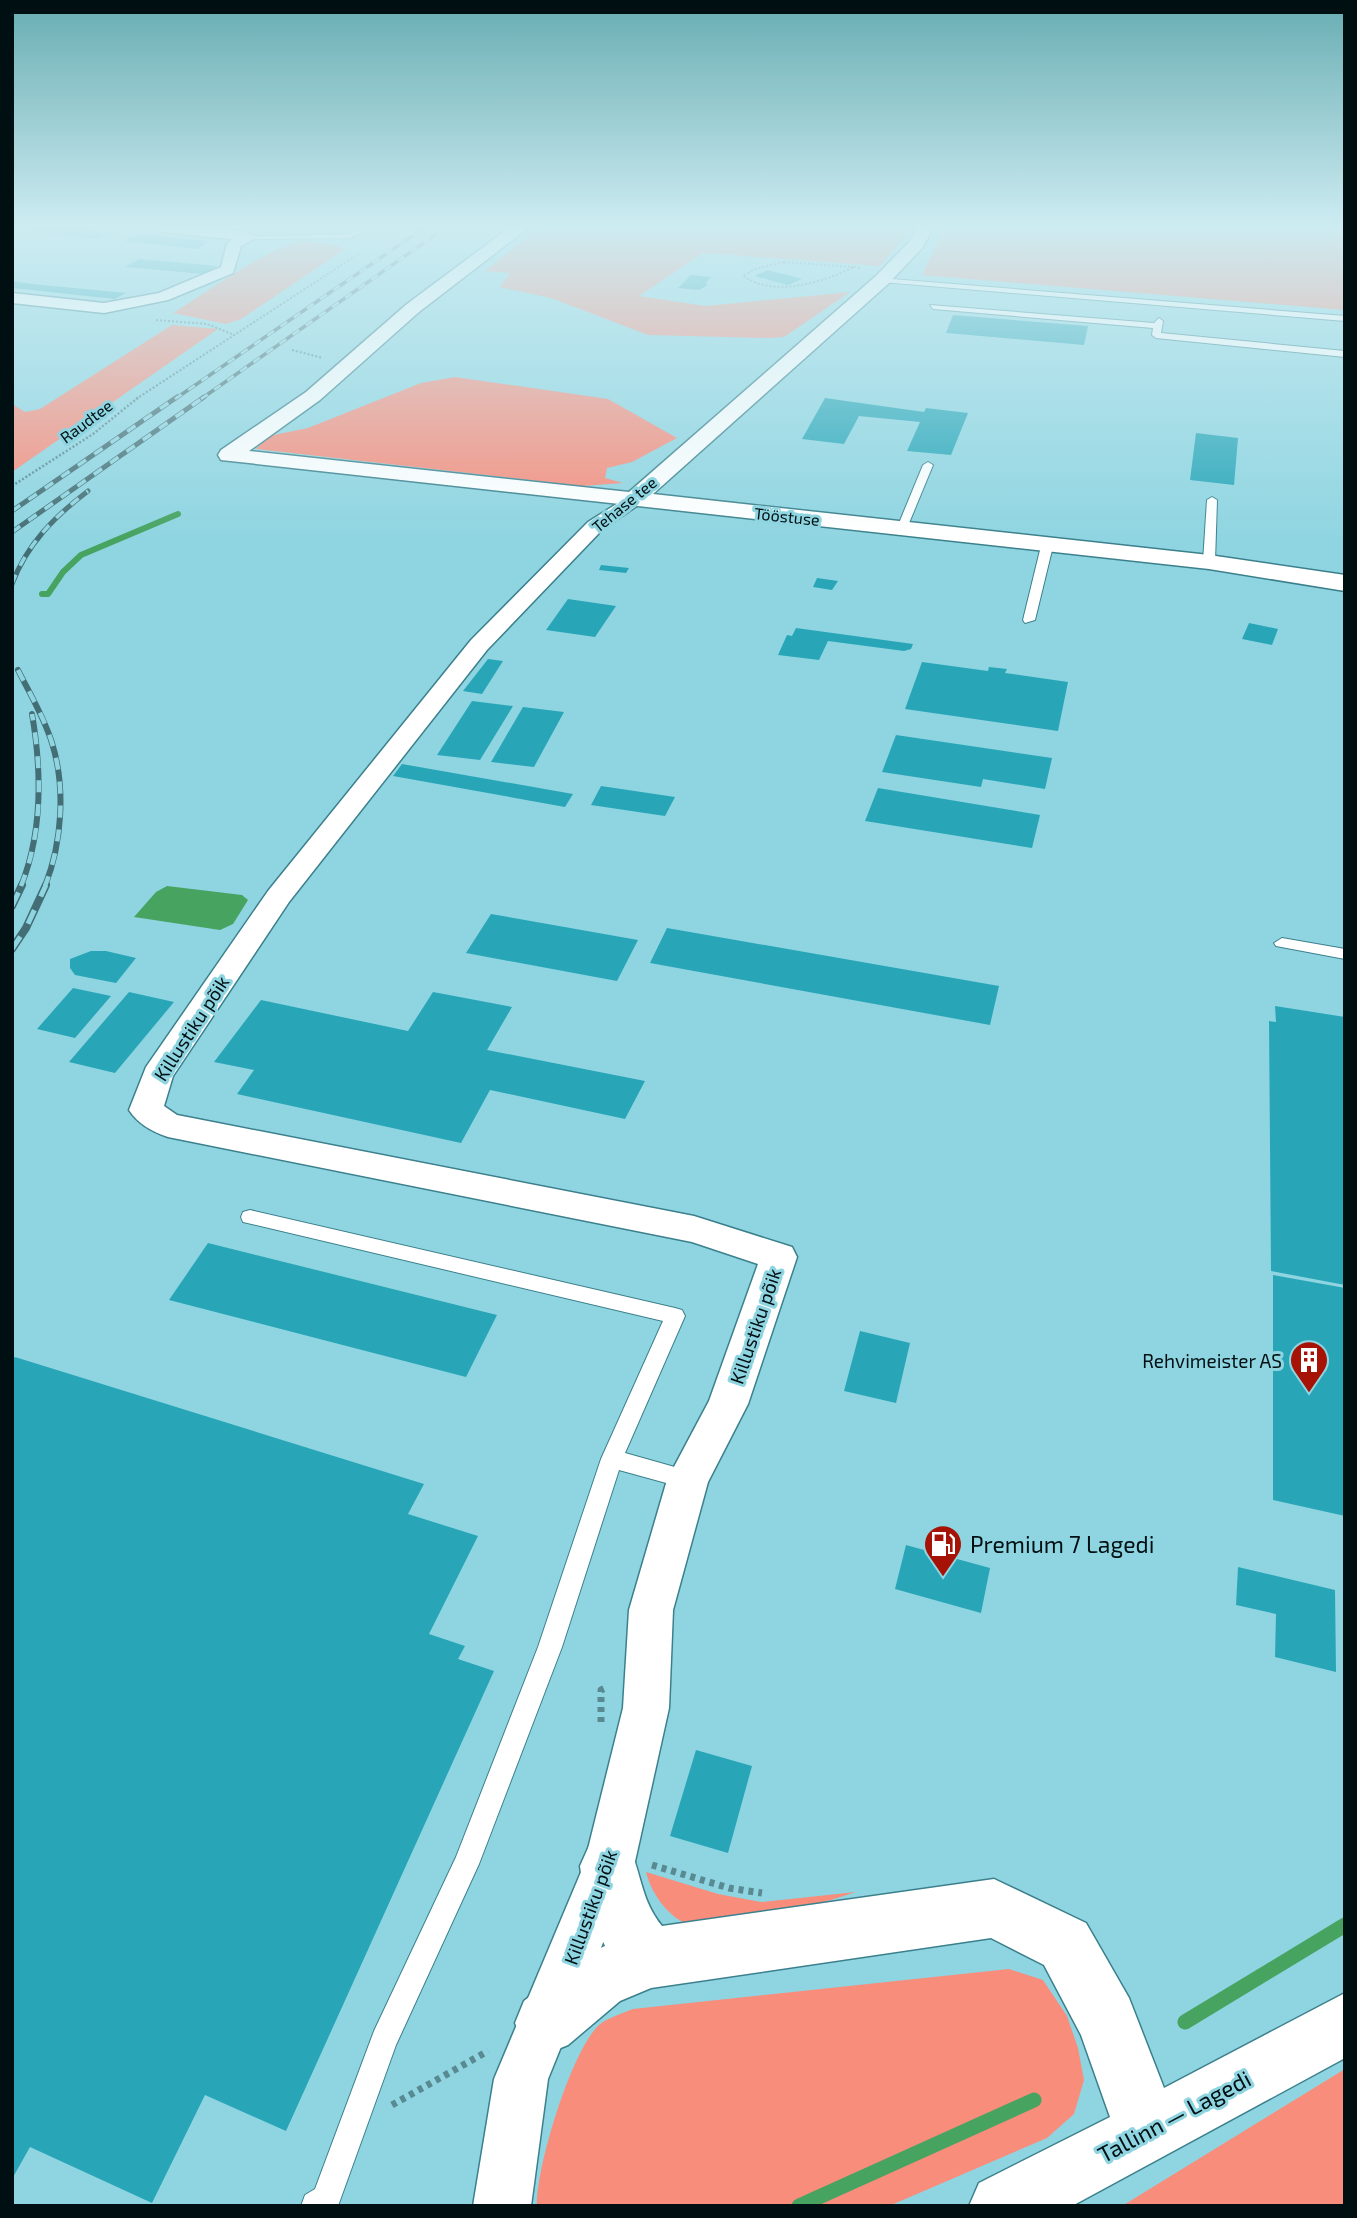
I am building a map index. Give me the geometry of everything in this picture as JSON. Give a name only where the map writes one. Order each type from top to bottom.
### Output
[{"type":"street","name":"Tööstuse","points":[[386,332],[313,396],[229,455],[1209,562],[1345,583]]},
{"type":"street","name":"Tehase tee","points":[[351,808],[479,645],[570,550],[595,526],[634,499],[823,332]]},
{"type":"street","name":"Killustiku põik","points":[[351,808],[263,919],[157,1075],[146,1110],[169,1125],[694,1229],[779,1257],[728,1404],[688,1480],[650,1610],[646,1708],[610,1859],[521,2032],[521,2079],[502,2206]]},
{"type":"street","points":[[610,1859],[615,1906],[628,1933],[651,1958]]},
{"type":"street","points":[[521,2032],[599,1979],[651,1958],[994,1908],[1065,1944],[1107,2020],[1148,2132]]},
{"type":"street","name":"Tallinn — Lagedi","points":[[1002,2206],[1148,2132],[1345,2024]]},
{"type":"lane","points":[[1157,332],[1156,335],[1345,354]]},
{"type":"lane","points":[[902,528],[928,465]]},
{"type":"lane","points":[[1209,562],[1212,500]]},
{"type":"lane","points":[[1029,620],[1047,546]]},
{"type":"lane","points":[[1282,943],[1345,954]]},
{"type":"lane","points":[[250,1217],[675,1316],[612,1459],[550,1647],[466,1864],[384,2042],[326,2199],[316,2206]]},
{"type":"lane","points":[[612,1459],[688,1480]]},
{"type":"path","points":[[227,332],[233,334]]},
{"type":"path","name":"Raudtee","points":[[12,486],[93,434],[119,411],[237,332]]},
{"type":"path","points":[[601,1727],[601,1690],[648,1670]]},
{"type":"path","points":[[610,1859],[729,1888],[766,1894]]},
{"type":"path","points":[[352,2127],[521,2032]]},
{"type":"shaded area","points":[[162,332],[214,332],[12,472],[12,404],[25,412],[40,409]]},
{"type":"shaded area","points":[[639,332],[792,332],[784,337],[769,338],[648,335]]},
{"type":"shaded area","points":[[455,377],[608,399],[677,438],[632,462],[607,468],[605,478],[623,483],[582,486],[256,449],[269,436],[308,428],[421,383]]},
{"type":"shaded area","points":[[167,886],[242,895],[248,900],[233,924],[220,930],[134,917],[156,892]]},
{"type":"shaded area","points":[[646,1872],[718,1894],[761,1902],[856,1892],[778,1914],[703,1928],[680,1921],[672,1914],[658,1899]]},
{"type":"shaded area","points":[[1009,1969],[1043,1980],[1067,2016],[1078,2048],[1084,2080],[1074,2114],[1047,2138],[889,2206],[537,2206],[542,2165],[567,2084],[588,2039],[599,2025],[611,2018],[633,2009]]},
{"type":"shaded area","points":[[1345,2069],[1345,2206],[1122,2206]]},
{"type":"building","points":[[947,332],[1087,332],[1084,345]]},
{"type":"building","points":[[825,398],[924,412],[926,408],[968,413],[951,455],[907,451],[920,422],[859,416],[844,444],[802,439]]},
{"type":"building","points":[[1196,433],[1238,438],[1234,485],[1190,480]]},
{"type":"building","points":[[601,565],[629,568],[626,573],[599,570]]},
{"type":"building","points":[[817,578],[838,581],[832,590],[813,587]]},
{"type":"building","points":[[568,599],[616,606],[595,637],[546,630]]},
{"type":"building","points":[[1249,623],[1278,629],[1272,645],[1242,639]]},
{"type":"building","points":[[796,628],[913,644],[911,649],[904,651],[828,641],[819,660],[778,655],[787,635],[792,636]]},
{"type":"building","points":[[488,659],[503,661],[482,694],[463,691]]},
{"type":"building","points":[[922,662],[988,671],[989,667],[1007,669],[1005,673],[1068,682],[1058,731],[905,709]]},
{"type":"building","points":[[472,701],[513,706],[480,760],[437,755]]},
{"type":"building","points":[[523,707],[564,712],[534,767],[491,762]]},
{"type":"building","points":[[896,735],[1052,758],[1045,789],[983,779],[981,787],[882,772]]},
{"type":"building","points":[[402,764],[573,794],[565,807],[393,776]]},
{"type":"building","points":[[601,786],[675,797],[665,816],[591,805]]},
{"type":"building","points":[[878,788],[1040,815],[1032,848],[865,821]]},
{"type":"building","points":[[491,914],[638,940],[617,981],[466,953]]},
{"type":"building","points":[[667,928],[999,986],[990,1025],[650,963]]},
{"type":"building","points":[[91,951],[106,951],[136,958],[116,983],[75,975],[70,968],[70,959]]},
{"type":"building","points":[[73,988],[111,996],[75,1038],[37,1029]]},
{"type":"building","points":[[129,992],[174,1002],[115,1073],[69,1062]]},
{"type":"building","points":[[433,992],[512,1007],[487,1050],[645,1081],[625,1119],[490,1090],[461,1143],[237,1094],[254,1070],[214,1062],[261,1000],[408,1031]]},
{"type":"building","points":[[1275,1006],[1345,1017],[1345,1285],[1271,1271],[1269,1021],[1276,1022]]},
{"type":"building","points":[[208,1243],[497,1315],[466,1377],[169,1300]]},
{"type":"building","name":"Rehvimeister AS","points":[[1273,1275],[1345,1288],[1345,1516],[1273,1500]]},
{"type":"building","points":[[860,1331],[910,1343],[896,1403],[844,1391]]},
{"type":"building","points":[[15,1357],[424,1484],[408,1514],[478,1536],[429,1634],[465,1646],[458,1659],[494,1671],[286,2131],[205,2095],[152,2203],[30,2147],[12,2179],[12,1361]]},
{"type":"building","name":"Premium 7 Lagedi","points":[[906,1545],[990,1568],[981,1613],[895,1589]]},
{"type":"building","points":[[1238,1567],[1335,1590],[1336,1672],[1275,1657],[1276,1614],[1236,1605]]},
{"type":"building","points":[[696,1750],[752,1766],[728,1853],[670,1836]]},
{"type":"waterway","points":[[42,594],[48,594],[63,572],[81,555],[178,514]]},
{"type":"waterway","points":[[1185,2022],[1345,1925]]},
{"type":"waterway","points":[[799,2206],[1034,2100]]},
{"type":"railway","points":[[175,399],[273,332]]},
{"type":"railway","points":[[201,399],[297,332]]},
{"type":"railway","points":[[12,511],[177,397]]},
{"type":"railway","points":[[12,532],[204,397]]},
{"type":"railway","points":[[12,584],[25,556],[43,532],[88,491]]},
{"type":"railway","points":[[18,670],[49,733],[59,778],[58,834],[45,886]]},
{"type":"railway","points":[[21,886],[37,823],[39,779],[32,714]]},
{"type":"railway","points":[[12,906],[22,885]]},
{"type":"railway","points":[[12,949],[26,928],[46,885]]},
{"type":"place","name":"Rehvimeister AS","points":[[1309,1394]]},
{"type":"place","name":"Premium 7 Lagedi","points":[[943,1578]]}]
